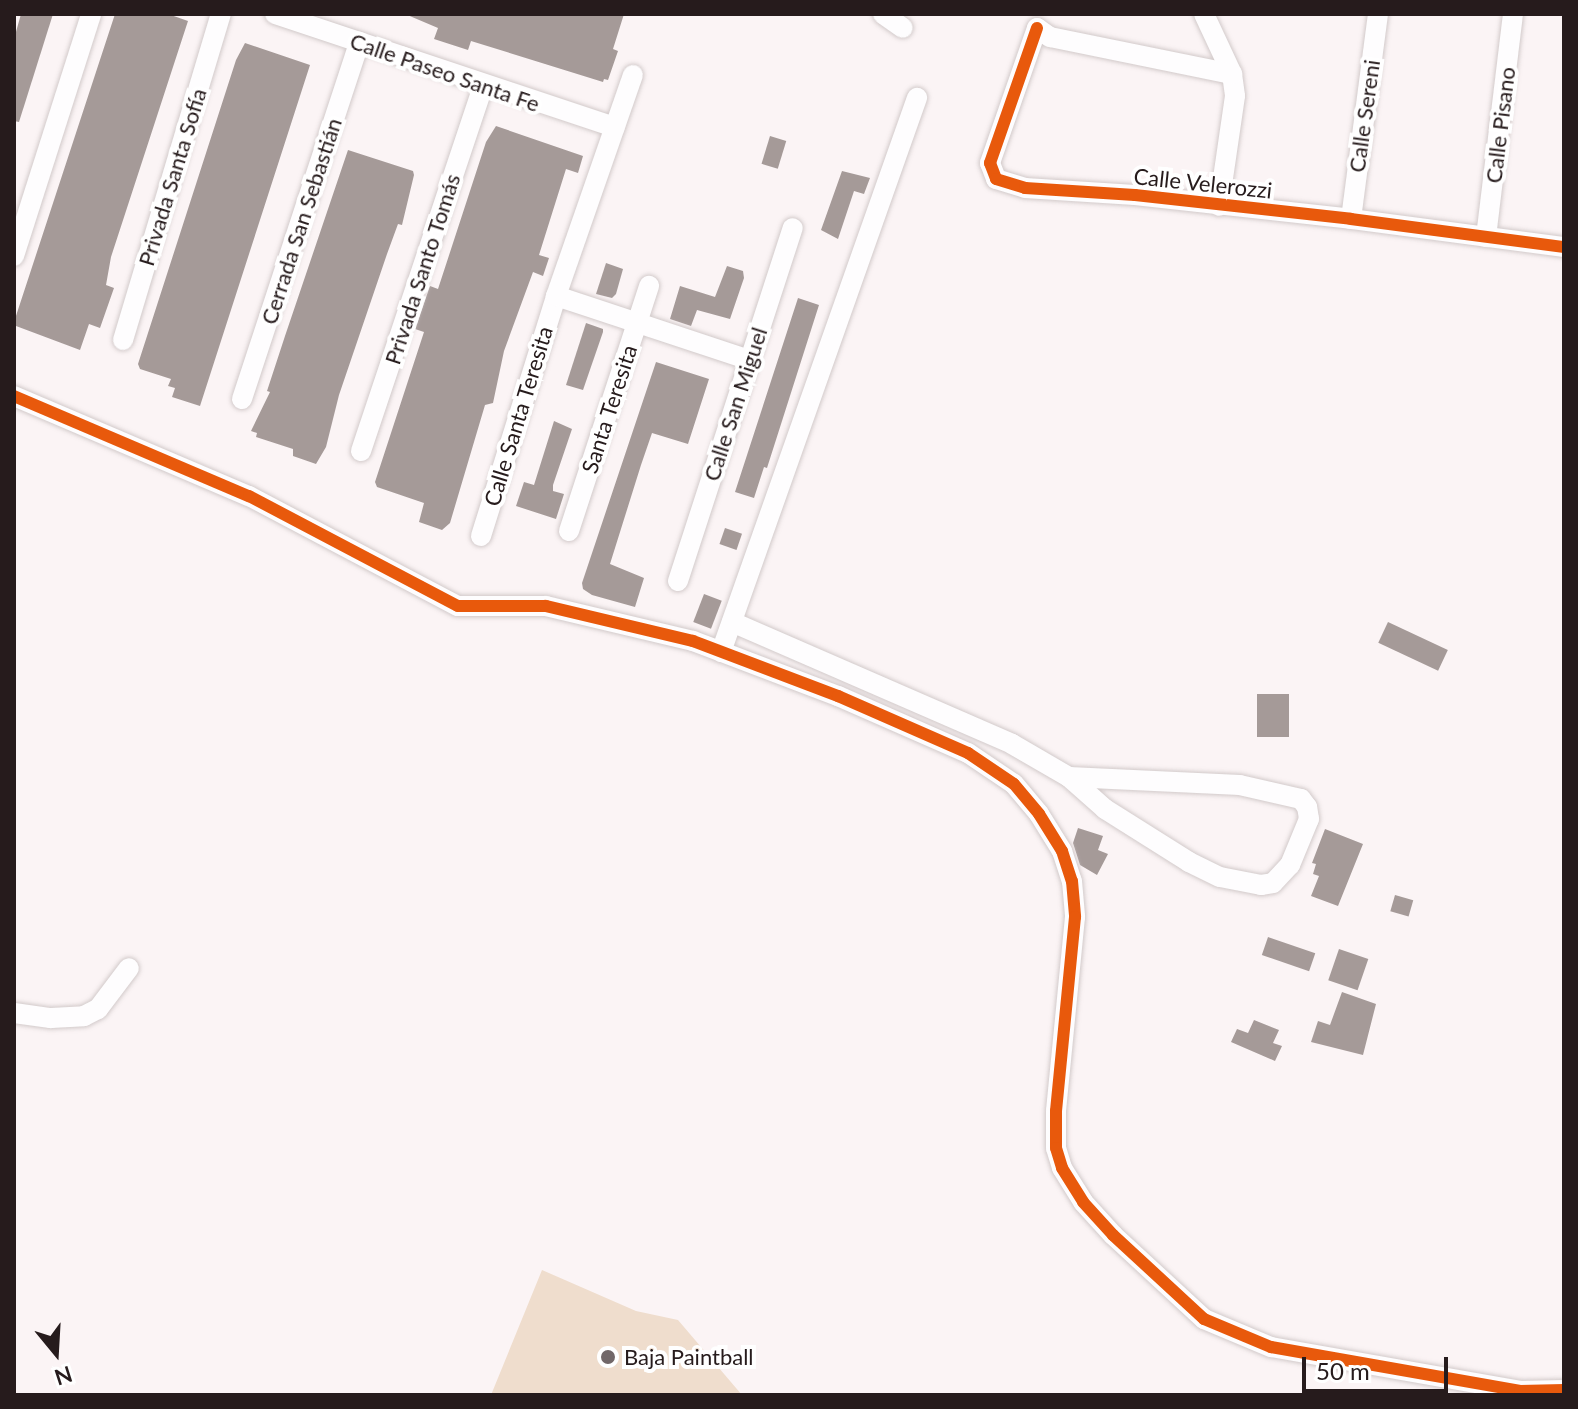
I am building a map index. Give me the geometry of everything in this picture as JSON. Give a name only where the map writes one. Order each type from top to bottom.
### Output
[{"type":"street","points":[[14,256],[91,14]]},
{"type":"street","name":"Privada Santa Sofía","points":[[123,340],[221,14]]},
{"type":"street","name":"Calle Paseo Santa Fe","points":[[275,14],[483,86],[615,127]]},
{"type":"street","points":[[883,14],[903,28]]},
{"type":"street","points":[[1204,14],[1232,74],[1235,96],[1219,206]]},
{"type":"street","name":"Calle Sereni","points":[[1351,219],[1378,14]]},
{"type":"street","name":"Calle Pisano","points":[[1486,237],[1513,14]]},
{"type":"street","points":[[1036,21],[1050,37],[1232,74]]},
{"type":"street","name":"Calle Velerozzi","points":[[1036,21],[990,163],[996,179],[1025,188],[1135,195],[1564,247]]},
{"type":"street","name":"Cerrada San Sebastián","points":[[242,399],[359,43]]},
{"type":"street","name":"Calle Santa Teresita","points":[[481,536],[556,296],[633,75]]},
{"type":"street","name":"Privada Santo Tomás","points":[[361,451],[483,86]]},
{"type":"street","points":[[721,652],[917,98]]},
{"type":"street","name":"Calle San Miguel","points":[[678,581],[793,228]]},
{"type":"street","name":"Santa Teresita","points":[[569,531],[649,286]]},
{"type":"street","name":"Calle Santa Teresita","points":[[556,296],[749,360]]},
{"type":"street","points":[[14,396],[249,496],[458,606],[546,606],[625,623],[721,652],[838,696],[968,753],[1014,784],[1039,814],[1067,866],[1075,917],[1056,1111],[1056,1148],[1062,1168],[1083,1202],[1113,1235],[1204,1319],[1271,1347],[1520,1391],[1564,1390]]},
{"type":"street","points":[[732,622],[1012,744],[1069,777],[1105,809],[1189,862],[1220,877],[1248,884],[1273,883],[1283,876],[1309,819],[1307,807],[1301,799],[1240,785],[1069,777]]},
{"type":"street","points":[[14,1013],[51,1018],[84,1016],[98,1009],[129,968]]},
{"type":"shaded area","name":"Baja Paintball","points":[[542,1270],[636,1311],[678,1320],[742,1395],[491,1395]]},
{"type":"building","points":[[21,14],[53,14],[19,122],[14,121],[14,39]]},
{"type":"building","points":[[115,14],[168,14],[188,21],[111,257],[106,285],[114,288],[100,328],[89,324],[80,350],[16,326],[14,322]]},
{"type":"building","points":[[405,14],[624,14],[613,49],[618,51],[608,80],[604,79],[603,82],[471,41],[468,50],[434,39],[438,28]]},
{"type":"building","points":[[245,43],[310,65],[200,406],[172,397],[175,388],[168,386],[171,379],[140,369],[138,364],[236,60]]},
{"type":"building","points":[[496,126],[583,156],[578,173],[566,169],[539,255],[549,258],[543,276],[533,272],[504,351],[493,403],[485,405],[450,523],[442,530],[419,522],[424,503],[377,487],[375,482],[424,332],[415,329],[430,286],[438,289],[486,142]]},
{"type":"building","points":[[770,136],[786,141],[778,169],[762,164]]},
{"type":"building","points":[[348,150],[413,171],[414,175],[402,225],[398,224],[387,254],[339,395],[326,447],[316,464],[293,456],[293,449],[256,437],[257,433],[251,431],[270,392],[267,391]]},
{"type":"building","points":[[842,171],[870,178],[864,194],[854,191],[838,239],[821,230]]},
{"type":"building","points":[[606,263],[623,269],[612,298],[596,294]]},
{"type":"building","points":[[727,266],[743,271],[744,278],[730,319],[697,310],[691,326],[670,319],[680,286],[715,297]]},
{"type":"building","points":[[798,298],[819,305],[767,468],[764,467],[754,498],[735,492]]},
{"type":"building","points":[[586,323],[603,329],[603,332],[583,390],[566,385]]},
{"type":"building","points":[[656,362],[709,379],[688,444],[652,433],[641,465],[610,564],[644,578],[635,607],[592,595],[583,589],[582,583]]},
{"type":"building","points":[[554,421],[572,429],[553,485],[553,491],[564,494],[556,519],[516,506],[524,482],[534,485]]},
{"type":"building","points":[[725,528],[742,534],[736,550],[719,544]]},
{"type":"building","points":[[704,594],[722,601],[711,629],[693,622]]},
{"type":"building","points":[[1388,622],[1448,650],[1438,671],[1378,643]]},
{"type":"building","points":[[1257,694],[1289,694],[1289,737],[1257,737]]},
{"type":"building","points":[[1078,828],[1103,836],[1098,850],[1108,854],[1097,875],[1080,865],[1073,843]]},
{"type":"building","points":[[1325,829],[1363,844],[1338,906],[1311,896],[1319,876],[1313,874],[1316,864],[1312,863]]},
{"type":"building","points":[[1395,895],[1413,900],[1409,917],[1390,911]]},
{"type":"building","points":[[1268,937],[1315,953],[1309,971],[1262,955]]},
{"type":"building","points":[[1339,949],[1368,959],[1358,990],[1328,980]]},
{"type":"building","points":[[1342,992],[1376,1004],[1363,1055],[1311,1042],[1318,1021],[1330,1025]]},
{"type":"building","points":[[1254,1020],[1279,1030],[1273,1043],[1282,1046],[1275,1061],[1231,1042],[1237,1029],[1248,1033]]},
{"type":"cycle path","points":[[1037,28],[990,163],[996,179],[1025,188],[1135,195],[1564,247]]},
{"type":"cycle path","points":[[14,396],[249,496],[458,606],[546,606],[693,641],[838,696],[968,753],[1014,784],[1039,814],[1062,851],[1072,881],[1075,917],[1056,1111],[1056,1148],[1062,1168],[1083,1202],[1113,1235],[1204,1319],[1271,1347],[1520,1391],[1564,1390]]},
{"type":"place","name":"Baja Paintball","points":[[608,1357]]}]
